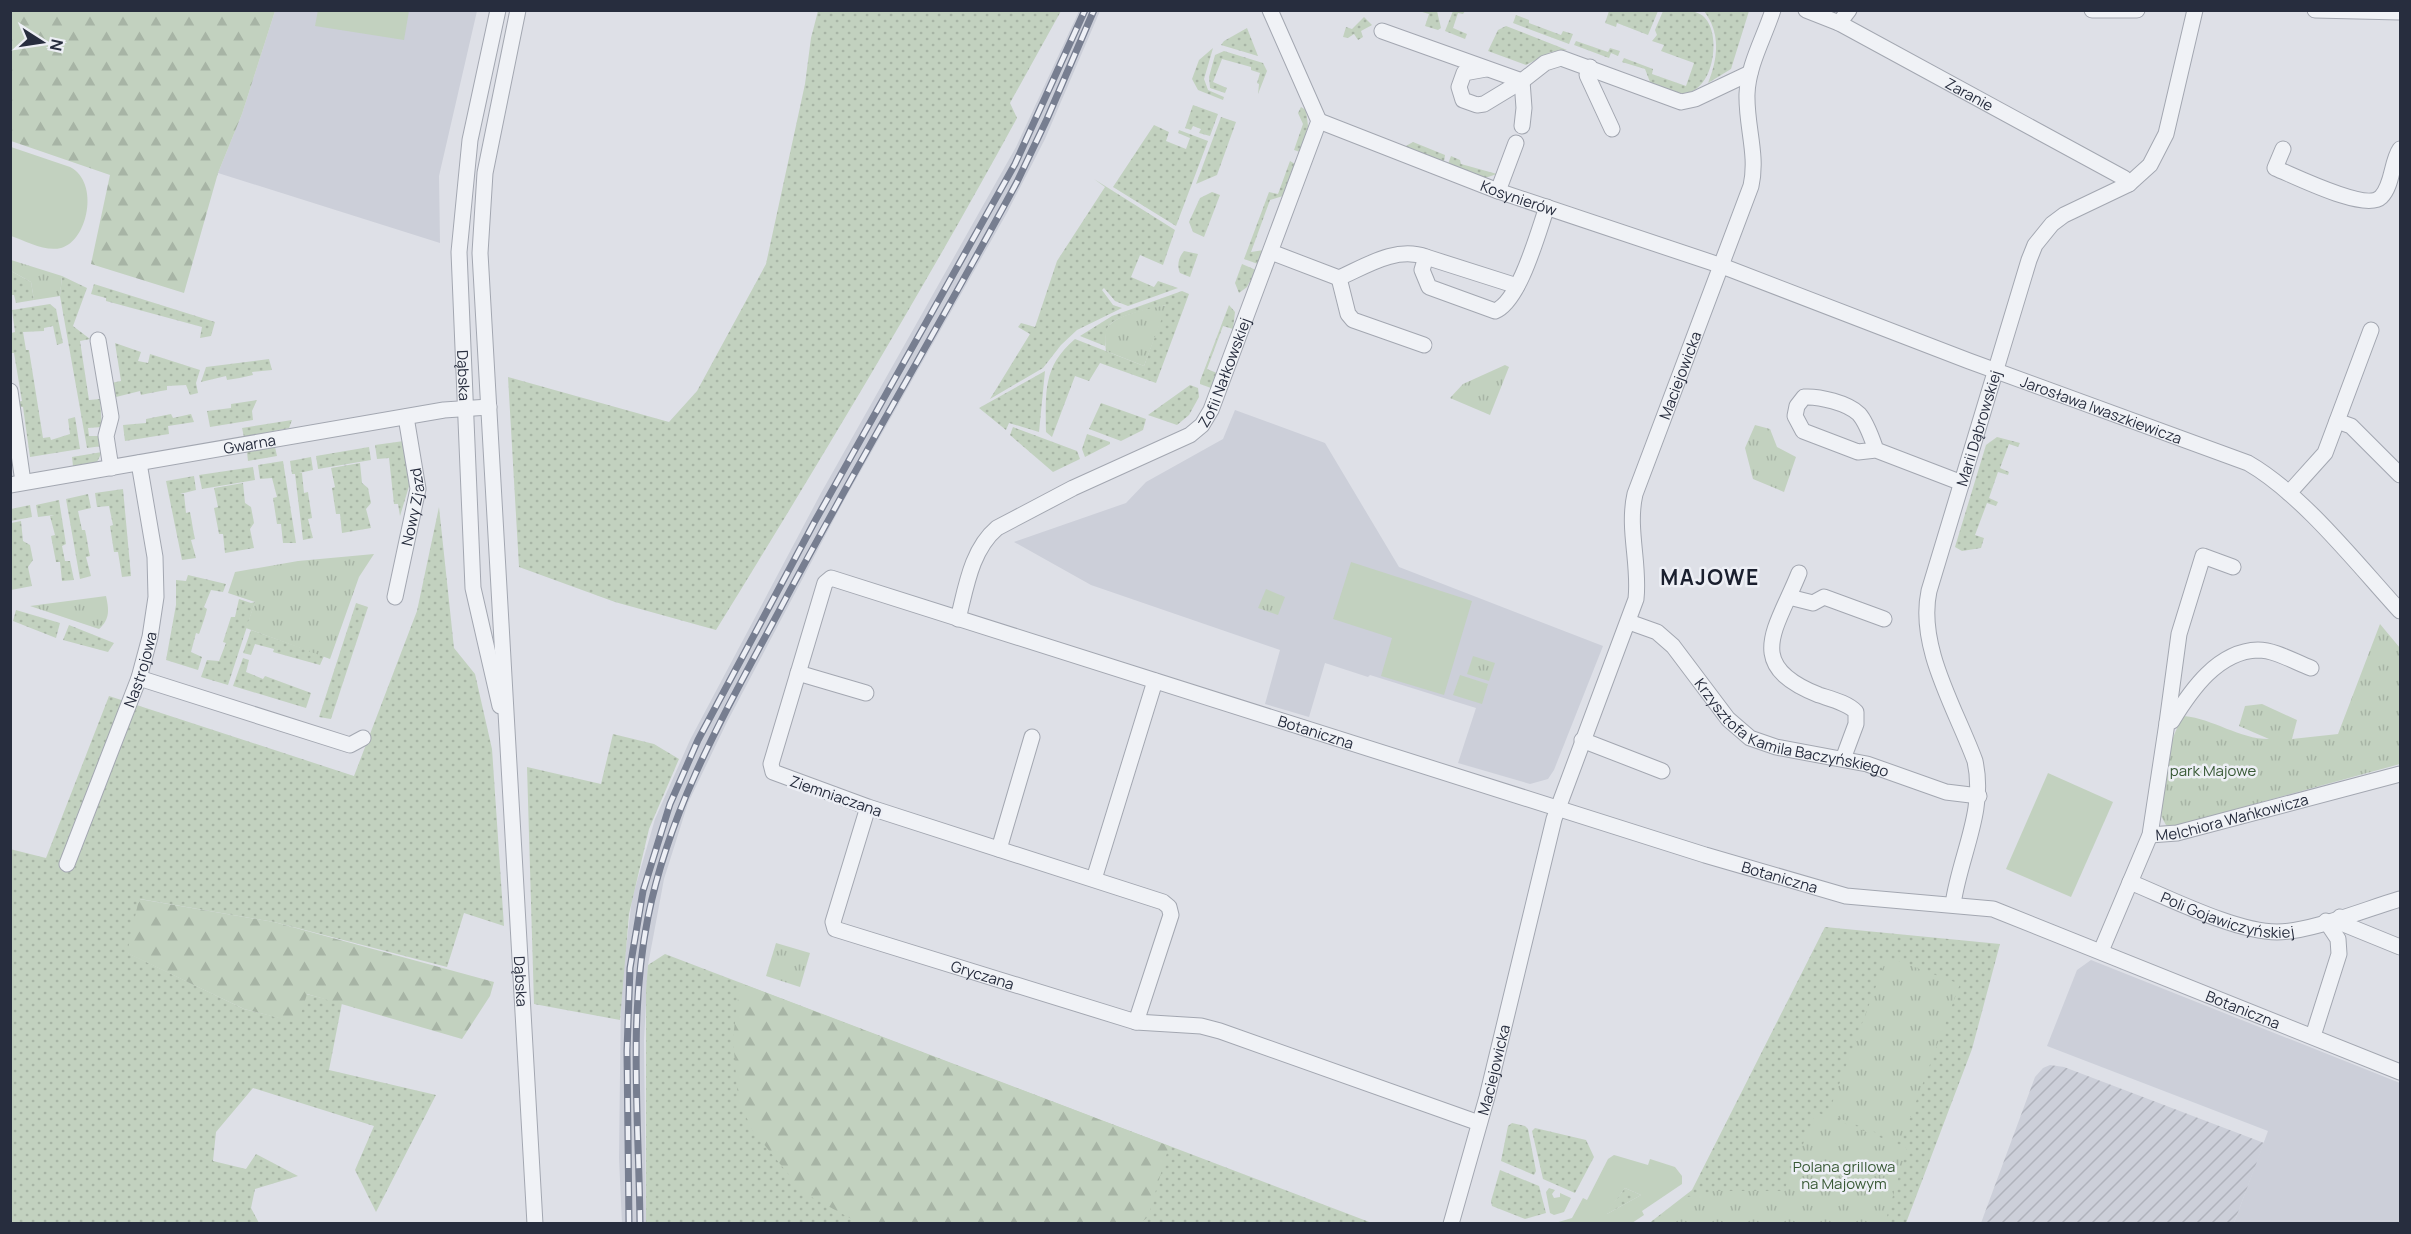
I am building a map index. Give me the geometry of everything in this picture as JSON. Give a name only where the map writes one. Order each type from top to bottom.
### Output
[{"type":"street","name":"Dąbska","points":[[498,10],[470,140],[461,214],[459,291],[473,588],[508,739]]},
{"type":"street","name":"Dąbska","points":[[518,10],[492,135],[482,212],[481,276],[535,1224]]},
{"type":"street","points":[[1270,10],[1319,121]]},
{"type":"street","name":"Maciejowicka","points":[[1137,1022],[1201,1026],[1220,1031],[1479,1123],[1558,807],[1629,622],[1637,587],[1632,517],[1635,494],[1750,192],[1754,173],[1747,99],[1750,73],[1773,10]]},
{"type":"street","name":"Zaranie","points":[[1806,10],[1839,23],[2124,178],[2128,184]]},
{"type":"street","points":[[1839,23],[1850,10]]},
{"type":"street","points":[[2092,10],[2138,10]]},
{"type":"street","name":"Marii Dąbrowskiej","points":[[1953,904],[1979,796],[1975,761],[1933,652],[1926,626],[1929,591],[2029,260],[2043,233],[2064,215],[2128,184],[2150,165],[2160,149],[2195,10]]},
{"type":"street","points":[[2315,10],[2400,12]]},
{"type":"street","points":[[1382,31],[1522,81]]},
{"type":"street","points":[[1486,69],[1464,73],[1458,87],[1463,100],[1477,105],[1484,104],[1522,81],[1545,63],[1557,58],[1570,59],[1681,102],[1695,99],[1750,73]]},
{"type":"street","points":[[1590,67],[1587,75],[1612,129]]},
{"type":"street","points":[[1522,81],[1524,108],[1522,126]]},
{"type":"street","name":"Kosynierów","points":[[1319,121],[1498,191],[1722,266]]},
{"type":"street","name":"Zofii Nałkowskiej","points":[[958,619],[975,558],[988,535],[1073,488],[1190,435],[1202,425],[1217,394],[1319,121]]},
{"type":"street","points":[[1498,191],[1516,143]]},
{"type":"street","points":[[2283,149],[2275,168],[2349,197],[2372,201],[2381,197],[2387,188],[2400,149]]},
{"type":"street","points":[[1426,257],[1422,270],[1429,286],[1489,310],[1499,309],[1517,286],[1547,207]]},
{"type":"street","points":[[1271,252],[1339,278],[1395,254],[1408,253],[1517,286]]},
{"type":"street","name":"Jarosława Iwaszkiewicza","points":[[1722,266],[1995,371],[2248,463],[2267,474],[2289,493],[2400,611]]},
{"type":"street","points":[[1339,278],[1348,314],[1353,320],[1424,345]]},
{"type":"street","points":[[2289,493],[2325,453],[2371,330]]},
{"type":"street","points":[[99,340],[111,417],[106,436],[111,468]]},
{"type":"street","points":[[10,392],[17,483]]},
{"type":"street","points":[[1876,450],[1860,415],[1852,409],[1815,397],[1804,398],[1797,406],[1795,416],[1803,430],[1858,452],[1876,450],[1962,483]]},
{"type":"street","name":"Gwarna","points":[[17,483],[406,417],[464,408],[489,407]]},
{"type":"street","name":"Nowy Zjazd","points":[[395,597],[418,489],[406,417]]},
{"type":"street","points":[[2337,421],[2351,426],[2400,475]]},
{"type":"street","name":"Nastrojowa","points":[[67,864],[139,678],[150,637],[156,578],[154,539],[140,463]]},
{"type":"street","points":[[2150,835],[2178,634],[2203,556],[2233,567]]},
{"type":"street","points":[[1799,573],[1770,646],[1770,655],[1774,664],[1796,683],[1847,705],[1856,712],[1856,724],[1843,759]]},
{"type":"street","name":"Botaniczna","points":[[831,578],[1705,855],[1846,896],[1993,909],[2400,1072]]},
{"type":"street","name":"Ziemniaczana","points":[[831,578],[825,583],[798,673],[771,764],[773,772],[868,807],[1163,902],[1169,907],[1168,925],[1137,1022]]},
{"type":"street","points":[[1789,597],[1813,603],[1824,597],[1884,619]]},
{"type":"street","name":"Krzysztofa Kamila Baczyńskiego","points":[[1629,622],[1657,632],[1673,646],[1728,719],[1744,735],[1776,747],[1843,759],[1946,792],[1979,796]]},
{"type":"street","points":[[2167,723],[2172,721],[2208,674],[2231,658],[2259,650],[2311,668]]},
{"type":"street","points":[[798,673],[866,693]]},
{"type":"street","points":[[139,678],[350,745],[363,738]]},
{"type":"street","points":[[1094,879],[1155,681]]},
{"type":"street","points":[[999,849],[1032,737]]},
{"type":"street","points":[[1582,740],[1662,771]]},
{"type":"street","name":"Melchiora Wańkowicza","points":[[2101,951],[2150,835],[2176,833],[2400,774]]},
{"type":"street","name":"Gryczana","points":[[868,807],[833,922],[835,929],[1137,1022]]},
{"type":"street","name":"Poli Gojawiczyńskiej","points":[[2130,882],[2256,930],[2280,932],[2333,919],[2400,898]]},
{"type":"street","points":[[2333,919],[2400,947]]},
{"type":"street","points":[[2313,1036],[2339,954],[2333,919]]},
{"type":"street","points":[[1451,1224],[1479,1123]]},
{"type":"shaded area","points":[[275,11],[477,11],[439,176],[440,243],[218,173],[242,114]]},
{"type":"shaded area","points":[[1079,11],[1100,11],[1045,139],[1008,211],[842,504],[726,724],[688,803],[664,879],[648,965],[644,1040],[646,1223],[622,1224],[619,1158],[621,988],[632,899],[655,819],[690,740],[821,493],[1016,147]]},
{"type":"shaded area","points":[[1235,410],[1325,443],[1399,567],[1603,646],[1554,770],[1548,779],[1530,784],[1458,763],[1476,708],[1325,663],[1309,717],[1265,704],[1280,650],[1091,585],[1014,542],[1126,503],[1146,482],[1223,439]]},
{"type":"shaded area","points":[[2091,960],[2400,1083],[2400,1223],[2234,1223],[2268,1131],[2047,1046],[2077,970]]},
{"type":"shaded area","points":[[2050,1065],[2064,1067],[2264,1143],[2234,1223],[1981,1223],[2035,1077],[2043,1068]]},
{"type":"green space","points":[[11,10],[275,11],[242,114],[218,173],[184,293],[91,264],[110,175],[11,141]]},
{"type":"green space","points":[[318,10],[409,11],[404,40],[315,26]]},
{"type":"green space","points":[[1609,10],[1658,11],[1648,35],[1617,23],[1616,27],[1605,23]]},
{"type":"green space","points":[[818,11],[1061,11],[1010,103],[1017,118],[945,248],[716,630],[615,602],[519,567],[508,377],[669,422],[697,391],[766,264],[805,84],[811,38]]},
{"type":"green space","points":[[1419,11],[1437,11],[1441,28],[1438,30],[1425,26],[1429,14]]},
{"type":"green space","points":[[1453,11],[1465,11],[1463,14],[1458,13],[1453,28],[1467,34],[1465,39],[1445,31]]},
{"type":"green space","points":[[1663,11],[1696,12],[1707,21],[1712,32],[1714,45],[1709,72],[1693,91],[1682,93],[1666,89],[1650,82],[1645,69],[1622,62],[1624,58],[1653,69],[1652,74],[1686,86],[1694,63],[1661,51],[1664,45],[1652,41],[1657,35],[1655,30]]},
{"type":"green space","points":[[1704,11],[1749,11],[1731,69],[1708,83],[1714,65],[1716,46],[1713,28]]},
{"type":"green space","points":[[1516,15],[1529,20],[1529,23],[1561,35],[1563,31],[1573,34],[1569,44],[1513,23]]},
{"type":"green space","points":[[1364,17],[1372,25],[1361,31],[1363,37],[1358,40],[1354,34],[1348,38],[1343,37],[1346,27],[1352,29]]},
{"type":"green space","points":[[1506,26],[1567,50],[1551,52],[1526,65],[1488,51],[1498,30]]},
{"type":"green space","points":[[1247,28],[1258,56],[1221,45],[1224,41]]},
{"type":"green space","points":[[1576,41],[1608,52],[1610,48],[1620,51],[1618,56],[1611,53],[1609,58],[1574,45]]},
{"type":"green space","points":[[1213,48],[1204,79],[1208,90],[1224,97],[1223,100],[1198,90],[1192,79],[1199,60]]},
{"type":"green space","points":[[1224,51],[1263,63],[1267,71],[1258,94],[1259,84],[1257,83],[1260,73],[1251,70],[1251,67],[1222,59],[1213,82],[1227,88],[1225,93],[1210,88],[1209,77],[1215,55]]},
{"type":"green space","points":[[1193,105],[1218,114],[1210,136],[1199,133],[1201,129],[1193,126],[1191,130],[1185,128]]},
{"type":"green space","points":[[1301,107],[1306,110],[1308,126],[1300,152],[1294,150],[1303,124],[1298,113]]},
{"type":"green space","points":[[1221,117],[1236,122],[1217,175],[1196,184]]},
{"type":"green space","points":[[1154,125],[1169,132],[1166,141],[1186,149],[1190,138],[1178,133],[1179,130],[1208,141],[1176,226],[1113,187]]},
{"type":"green space","points":[[1413,142],[1445,155],[1444,162],[1404,147]]},
{"type":"green space","points":[[11,147],[70,167],[79,174],[85,185],[87,210],[84,223],[70,243],[61,248],[49,249],[11,236]]},
{"type":"green space","points":[[1451,156],[1460,160],[1461,164],[1497,174],[1485,178],[1448,164]]},
{"type":"green space","points":[[1290,161],[1295,164],[1283,196],[1270,200],[1251,252],[1264,250],[1258,264],[1244,259],[1269,192],[1278,194]]},
{"type":"green space","points":[[1094,179],[1175,230],[1163,265],[1140,255],[1131,277],[1154,287],[1158,281],[1178,288],[1128,306],[1115,301],[1104,288],[1102,290],[1113,305],[1122,308],[1077,330],[1061,345],[1043,368],[990,399],[1030,334],[1018,327],[1021,323],[1035,327],[1057,261],[1105,187]]},
{"type":"green space","points":[[1212,192],[1220,195],[1204,237],[1193,232],[1189,222],[1200,198]]},
{"type":"green space","points":[[1184,251],[1198,254],[1190,277],[1180,273],[1179,270],[1179,259]]},
{"type":"green space","points":[[11,260],[62,276],[60,296],[34,300],[31,282],[11,271]]},
{"type":"green space","points":[[1242,264],[1256,270],[1247,287],[1239,293],[1235,283]]},
{"type":"green space","points":[[11,271],[31,282],[34,300],[16,303],[14,295],[11,295]]},
{"type":"green space","points":[[62,276],[87,288],[73,326],[90,339],[80,341],[89,400],[100,399],[102,427],[88,428],[89,436],[100,436],[102,446],[87,448],[60,296]]},
{"type":"green space","points":[[94,284],[215,322],[211,336],[200,338],[202,327],[106,301],[106,298],[91,294]]},
{"type":"green space","points":[[1182,291],[1189,294],[1156,383],[1100,363],[1089,381],[1075,376],[1052,437],[1046,432],[1048,381],[1051,370],[1064,349],[1075,339],[1144,366],[1166,305],[1126,316],[1112,323],[1107,329],[1105,346],[1080,336],[1112,316]]},
{"type":"green space","points":[[50,304],[56,309],[63,343],[57,345],[53,326],[44,328],[44,331],[23,332],[26,350],[29,350],[43,438],[50,437],[51,440],[70,434],[68,419],[75,417],[80,449],[30,457],[23,407],[18,407],[17,402],[22,401],[14,353],[11,353],[11,333],[15,332],[12,310]]},
{"type":"green space","points":[[1167,305],[1144,366],[1106,351],[1106,331],[1109,325],[1132,313]]},
{"type":"green space","points":[[1229,305],[1235,312],[1233,329],[1223,326],[1207,369],[1217,373],[1211,388],[1200,384],[1200,381]]},
{"type":"green space","points":[[115,343],[141,352],[138,361],[148,363],[150,354],[200,370],[196,383],[198,393],[190,395],[186,385],[167,386],[167,390],[141,395],[140,391],[116,397],[111,383],[121,381]]},
{"type":"green space","points":[[269,359],[272,370],[252,372],[253,375],[233,379],[227,380],[226,376],[201,382],[206,367]]},
{"type":"green space","points":[[1505,365],[1509,367],[1490,415],[1450,398],[1463,384]]},
{"type":"green space","points":[[1045,371],[1039,432],[1009,423],[1006,430],[979,408]]},
{"type":"green space","points":[[1190,385],[1198,388],[1199,397],[1189,415],[1177,425],[1148,415]]},
{"type":"green space","points":[[257,400],[252,411],[253,420],[210,427],[207,411],[231,408],[231,404]]},
{"type":"green space","points":[[1101,403],[1146,419],[1143,430],[1121,441],[1089,429]]},
{"type":"green space","points":[[171,414],[173,418],[191,414],[194,422],[168,426],[169,434],[125,441],[123,425],[146,423],[146,419]]},
{"type":"green space","points":[[292,420],[289,428],[244,437],[242,428]]},
{"type":"green space","points":[[1755,425],[1770,429],[1777,447],[1796,457],[1784,492],[1753,479],[1745,448]]},
{"type":"green space","points":[[1013,427],[1077,451],[1080,459],[1053,472],[1010,435]]},
{"type":"green space","points":[[1087,434],[1110,442],[1110,444],[1085,457],[1082,449]]},
{"type":"green space","points":[[1997,437],[2020,443],[2018,447],[2009,444],[2000,468],[2009,472],[2008,475],[1998,472],[1989,498],[1998,502],[1996,506],[1987,503],[1975,535],[1984,538],[1981,548],[1962,551],[1955,547],[1986,445]]},
{"type":"green space","points":[[404,441],[410,483],[400,516],[398,504],[394,504],[389,458],[377,459],[375,445]]},
{"type":"green space","points":[[275,447],[277,456],[248,461],[247,452]]},
{"type":"green space","points":[[369,447],[371,460],[318,469],[316,456]]},
{"type":"green space","points":[[102,452],[97,462],[73,466],[72,457]]},
{"type":"green space","points":[[311,457],[313,470],[299,473],[302,473],[304,493],[308,492],[312,518],[308,519],[313,538],[303,540],[295,474],[292,474],[290,461]]},
{"type":"green space","points":[[283,461],[296,543],[283,543],[281,524],[277,524],[273,498],[277,497],[272,478],[260,479],[258,465]]},
{"type":"green space","points":[[360,463],[362,483],[368,488],[371,503],[366,509],[371,528],[342,533],[340,514],[336,514],[332,488],[335,487],[331,468]]},
{"type":"green space","points":[[253,467],[255,480],[202,489],[199,475]]},
{"type":"green space","points":[[194,476],[196,490],[180,494],[184,494],[186,513],[190,512],[195,539],[191,540],[196,558],[182,560],[166,481]]},
{"type":"green space","points":[[243,483],[245,503],[251,507],[254,523],[250,529],[254,548],[225,553],[223,534],[219,534],[214,508],[218,507],[214,488]]},
{"type":"green space","points":[[123,489],[131,576],[122,577],[118,552],[114,552],[110,526],[113,525],[109,506],[97,507],[95,493]]},
{"type":"green space","points":[[88,494],[91,508],[78,511],[82,530],[86,533],[90,556],[86,557],[91,576],[80,579],[66,499]]},
{"type":"green space","points":[[59,500],[66,544],[62,546],[65,561],[70,561],[74,580],[62,581],[60,562],[56,562],[51,536],[55,535],[50,516],[54,515],[38,517],[36,505]]},
{"type":"green space","points":[[30,505],[32,517],[11,521],[11,509]]},
{"type":"green space","points":[[439,507],[454,648],[475,674],[492,749],[504,926],[464,913],[447,967],[274,922],[140,899],[128,953],[244,1009],[297,1022],[306,994],[342,1003],[329,1070],[436,1095],[376,1212],[355,1170],[374,1126],[253,1088],[216,1132],[213,1161],[246,1169],[256,1154],[298,1176],[255,1189],[251,1208],[259,1223],[11,1223],[10,849],[46,858],[109,696],[354,776],[417,611]]},
{"type":"green space","points":[[21,521],[23,541],[30,545],[33,560],[28,567],[32,586],[11,590],[11,523]]},
{"type":"green space","points":[[374,554],[359,577],[330,659],[246,628],[255,602],[228,593],[235,572],[298,561]]},
{"type":"green space","points":[[1351,562],[1472,601],[1444,695],[1381,676],[1392,638],[1333,619]]},
{"type":"green space","points":[[188,575],[226,584],[223,592],[211,590],[204,607],[207,609],[199,634],[196,633],[191,652],[202,657],[198,670],[166,660],[176,605],[176,580],[186,581]]},
{"type":"green space","points":[[1266,589],[1285,597],[1278,615],[1258,608]]},
{"type":"green space","points":[[106,596],[108,614],[99,629],[30,606]]},
{"type":"green space","points":[[239,599],[255,602],[228,685],[201,677],[207,660],[219,661],[226,643],[223,642],[231,617],[235,617]]},
{"type":"green space","points":[[356,603],[368,607],[331,719],[319,717]]},
{"type":"green space","points":[[16,610],[60,623],[56,638],[13,621]]},
{"type":"green space","name":"park Majowe","points":[[2380,624],[2400,648],[2400,764],[2171,827],[2166,825],[2161,816],[2166,764],[2177,727],[2184,716],[2206,721],[2247,736],[2269,739],[2239,726],[2245,706],[2262,704],[2297,720],[2292,739],[2338,734]]},
{"type":"green space","points":[[69,625],[114,643],[108,652],[63,640]]},
{"type":"green space","points":[[251,630],[324,656],[320,665],[273,652],[274,649],[255,644],[251,655],[243,653]]},
{"type":"green space","points":[[1473,656],[1495,663],[1489,681],[1467,674]]},
{"type":"green space","points":[[243,658],[249,660],[246,672],[263,679],[265,676],[311,693],[306,708],[233,686]]},
{"type":"green space","points":[[1460,675],[1488,684],[1482,704],[1453,695]]},
{"type":"green space","points":[[613,734],[654,744],[679,759],[649,829],[629,914],[620,1020],[534,1004],[527,767],[601,784]]},
{"type":"green space","points":[[2048,773],[2113,802],[2071,897],[2006,869]]},
{"type":"green space","points":[[139,899],[274,922],[494,982],[490,996],[462,1039],[307,994],[298,1023],[244,1009],[127,953]]},
{"type":"green space","points":[[1825,927],[2000,944],[1972,1049],[1906,1223],[1648,1224],[1692,1190]]},
{"type":"green space","points":[[776,943],[810,953],[800,987],[766,976]]},
{"type":"green space","points":[[665,954],[1372,1223],[646,1224],[646,990],[648,965]]},
{"type":"green space","points":[[1887,957],[1960,984],[1901,1142],[1828,1114]]},
{"type":"green space","points":[[740,983],[1169,1146],[1148,1217],[1139,1224],[859,1223],[804,1193],[753,1131],[738,1100],[733,1038]]},
{"type":"green space","name":"Polana grillowa na Majowym","points":[[1816,1112],[1907,1148],[1885,1223],[1659,1223],[1683,1198],[1714,1191],[1784,1191]]},
{"type":"green space","points":[[1512,1123],[1528,1129],[1536,1171],[1534,1175],[1501,1161],[1508,1126]]},
{"type":"green space","points":[[1535,1128],[1586,1140],[1594,1157],[1575,1193],[1543,1179],[1532,1131]]},
{"type":"green space","points":[[1614,1155],[1648,1165],[1650,1159],[1675,1167],[1682,1176],[1682,1184],[1642,1211],[1644,1215],[1632,1223],[1555,1223],[1572,1218],[1583,1198],[1587,1200],[1608,1159]],"holes":[[[1625,1188],[1641,1195],[1607,1214]]]},
{"type":"green space","points":[[1500,1170],[1539,1186],[1546,1213],[1525,1219],[1492,1206],[1491,1201]]},
{"type":"green space","points":[[1549,1188],[1555,1190],[1552,1194],[1554,1198],[1560,1197],[1560,1193],[1571,1198],[1564,1212],[1554,1215],[1550,1213],[1546,1192]]},
{"type":"green space","points":[[1625,1188],[1641,1195],[1607,1214],[1606,1212]]},
{"type":"railway","points":[[629,1224],[627,1051],[630,968],[643,891],[670,804],[698,740],[815,521],[1015,164],[1085,10]]},
{"type":"railway","points":[[640,1224],[636,1070],[638,993],[648,917],[670,837],[701,761],[738,688],[836,506],[1017,182],[1094,10]]},
{"type":"district","name":"MAJOWE","points":[[1710,577]]}]
